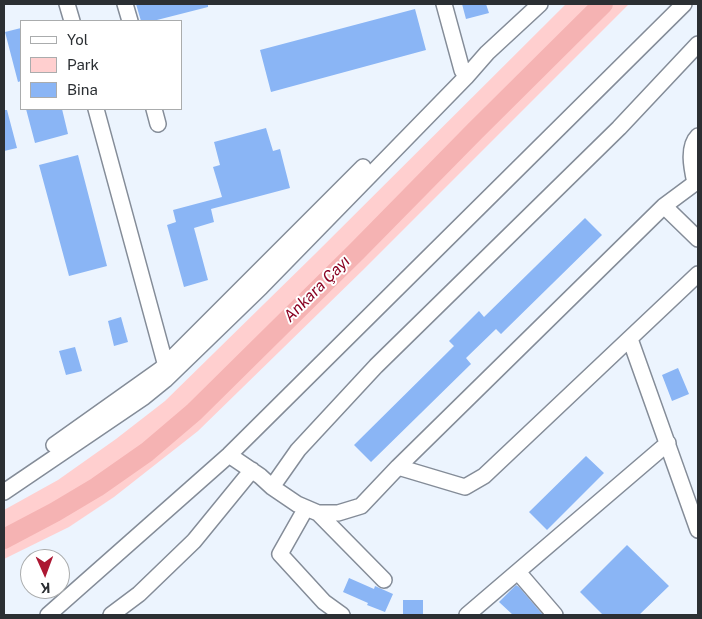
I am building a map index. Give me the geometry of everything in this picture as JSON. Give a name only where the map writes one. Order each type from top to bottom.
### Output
[{"type":"street","points":[[67,4],[72,20]]},
{"type":"street","points":[[125,4],[130,20]]},
{"type":"street","points":[[444,4],[464,73]]},
{"type":"street","points":[[4,492],[144,397],[167,370],[464,73],[540,4]]},
{"type":"street","points":[[48,615],[229,455],[684,4]]},
{"type":"street","points":[[272,487],[298,450],[376,366],[619,128],[698,44]]},
{"type":"street","points":[[96,110],[167,370]]},
{"type":"street","points":[[154,110],[158,124]]},
{"type":"street","points":[[229,455],[297,504],[312,510],[338,513],[361,506],[398,467],[664,206],[696,183],[690,159],[695,140],[698,136]]},
{"type":"street","points":[[664,206],[698,239]]},
{"type":"street","points":[[398,467],[465,487],[484,476],[698,274]]},
{"type":"street","points":[[630,339],[698,530]]},
{"type":"street","points":[[4,480],[161,368],[167,370]]},
{"type":"street","points":[[467,615],[668,443]]},
{"type":"street","points":[[111,615],[138,594],[194,541],[252,470]]},
{"type":"street","points":[[312,510],[384,580]]},
{"type":"street","points":[[312,510],[280,554],[324,602],[342,615]]},
{"type":"street","points":[[518,572],[555,615]]},
{"type":"green space","points":[[566,4],[629,4],[364,269],[198,431],[114,497],[69,527],[24,549],[20,549],[20,551],[4,559],[4,510],[58,480],[165,401]]},
{"type":"building","points":[[136,4],[208,4],[208,7],[157,20],[141,20]]},
{"type":"building","points":[[462,4],[486,4],[489,13],[466,19]]},
{"type":"building","points":[[415,9],[426,50],[271,92],[260,50]]},
{"type":"building","points":[[20,28],[20,81],[18,82],[5,32]]},
{"type":"building","points":[[4,110],[7,110],[17,148],[4,151]]},
{"type":"building","points":[[26,110],[62,110],[68,134],[35,143]]},
{"type":"building","points":[[266,128],[273,151],[280,149],[290,188],[211,209],[214,222],[194,228],[208,280],[184,287],[167,225],[176,222],[173,210],[222,197],[213,167],[220,165],[214,142]]},
{"type":"building","points":[[78,155],[107,266],[69,276],[39,165]]},
{"type":"building","points":[[585,218],[602,235],[501,334],[496,329],[466,358],[471,364],[371,462],[354,445],[454,346],[449,341],[479,311],[484,317]]},
{"type":"building","points":[[121,317],[128,342],[114,346],[108,321]]},
{"type":"building","points":[[75,347],[82,371],[66,375],[59,351]]},
{"type":"building","points":[[678,368],[689,394],[672,401],[662,375]]},
{"type":"building","points":[[586,456],[604,473],[547,530],[529,512]]},
{"type":"building","points":[[627,545],[669,586],[639,615],[603,615],[580,592]]},
{"type":"building","points":[[349,578],[374,589],[375,586],[393,594],[385,612],[343,592]]},
{"type":"building","points":[[516,585],[543,615],[513,615],[499,602]]},
{"type":"building","points":[[403,600],[423,600],[423,615],[403,615]]},
{"type":"waterway","name":"Ankara Çayı","points":[[4,539],[97,487],[147,452],[194,412],[603,4]]}]
